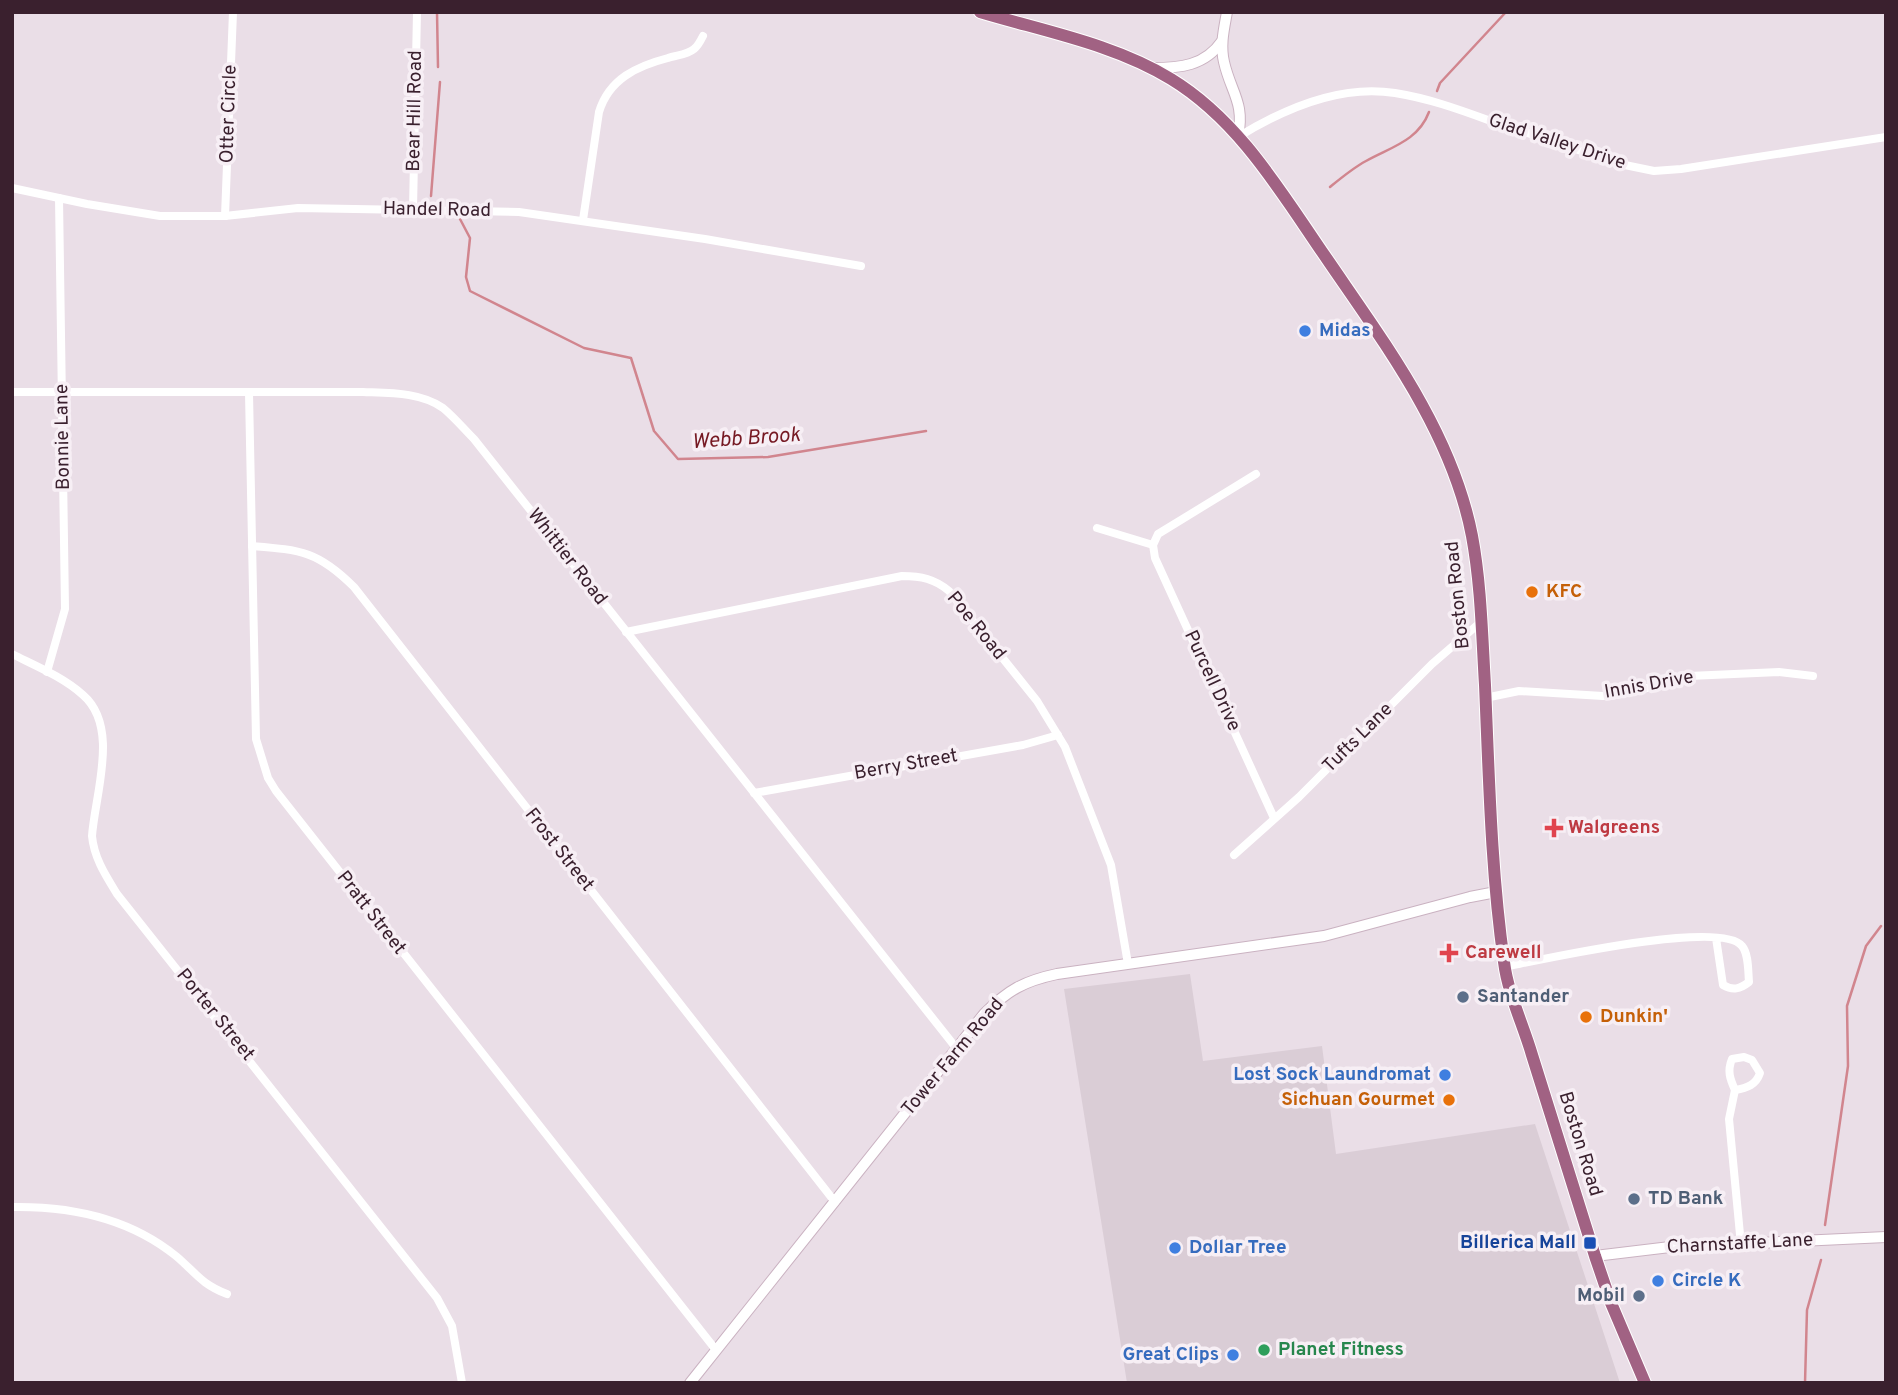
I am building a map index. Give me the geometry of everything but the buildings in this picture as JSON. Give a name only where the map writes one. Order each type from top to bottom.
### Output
[{"type":"main road","name":"Boston Road","points":[[980,12],[1100,47],[1152,68],[1200,100],[1238,137],[1281,192],[1377,332],[1414,391],[1429,421],[1463,498],[1472,537],[1482,621],[1496,892],[1504,967],[1611,1303],[1645,1383]]},
{"type":"street","name":"Otter Circle","points":[[225,216],[233,12]]},
{"type":"street","name":"Bear Hill Road","points":[[413,209],[417,12]]},
{"type":"street","points":[[1227,12],[1222,41],[1224,61],[1241,112],[1238,137]]},
{"type":"street","points":[[583,220],[603,99],[620,78],[629,72],[696,49],[703,36]]},
{"type":"street","points":[[1152,68],[1177,67],[1202,61],[1210,56],[1222,41]]},
{"type":"street","name":"Glad Valley Drive","points":[[1238,137],[1309,102],[1349,93],[1377,91],[1425,99],[1620,164],[1654,171],[1886,137]]},
{"type":"street","name":"Handel Road","points":[[12,188],[160,216],[225,216],[298,208],[519,212],[861,266]]},
{"type":"street","name":"Bonnie Lane","points":[[47,672],[65,609],[60,198]]},
{"type":"street","name":"Whittier Road","points":[[12,393],[399,394],[429,400],[443,408],[474,439],[957,1049]]},
{"type":"street","name":"Pratt Street","points":[[249,393],[257,739],[268,778],[716,1350]]},
{"type":"street","points":[[1097,528],[1153,545],[1158,534],[1256,474]]},
{"type":"street","name":"Purcell Drive","points":[[1153,545],[1155,558],[1274,818]]},
{"type":"street","name":"Frost Street","points":[[252,546],[310,554],[334,568],[354,587],[835,1202]]},
{"type":"street","name":"Poe Road","points":[[626,632],[873,580],[917,576],[939,583],[949,591],[1037,701],[1058,735],[1075,771],[1111,865],[1128,964]]},
{"type":"street","name":"Tufts Lane","points":[[1234,855],[1299,797],[1432,664],[1482,621]]},
{"type":"street","name":"Porter Street","points":[[12,653],[83,695],[99,716],[103,728],[103,749],[92,836],[93,848],[105,875],[117,894],[437,1297],[452,1326],[462,1383]]},
{"type":"street","name":"Innis Drive","points":[[1485,698],[1519,691],[1603,696],[1633,692],[1689,676],[1779,672],[1814,676]]},
{"type":"street","name":"Berry Street","points":[[754,793],[1023,745],[1058,735]]},
{"type":"street","name":"Tower Farm Road","points":[[690,1383],[957,1049],[998,1000],[1024,983],[1057,974],[1324,936],[1496,892]]},
{"type":"street","points":[[1504,967],[1650,939],[1716,938],[1735,940],[1743,946],[1749,982],[1742,988],[1730,989],[1723,985],[1716,938]]},
{"type":"street","points":[[1735,1090],[1757,1082],[1760,1073],[1757,1066],[1744,1056],[1732,1059],[1728,1067],[1735,1090],[1729,1119],[1741,1245]]},
{"type":"street","points":[[12,1207],[61,1208],[119,1223],[146,1236],[175,1255],[208,1286],[228,1294]]},
{"type":"street","name":"Charnstaffe Lane","points":[[1595,1255],[1670,1247],[1886,1237]]},
{"type":"shaded area","name":"Billerica Mall","points":[[1190,974],[1203,1061],[1322,1046],[1336,1154],[1535,1124],[1620,1383],[1127,1383],[1064,989]]},
{"type":"waterway","name":"Webb Brook","points":[[437,12],[438,67]]},
{"type":"waterway","points":[[1437,91],[1440,83],[1506,12]]},
{"type":"waterway","name":"Webb Brook","points":[[431,196],[440,82]]},
{"type":"waterway","points":[[1330,187],[1361,164],[1411,137],[1429,112]]},
{"type":"waterway","name":"Webb Brook","points":[[460,219],[470,238],[466,277],[470,291],[584,348],[631,358],[654,431],[678,459],[768,457],[926,431]]},
{"type":"waterway","points":[[1825,1225],[1848,1066],[1847,1006],[1866,946],[1881,926]]},
{"type":"waterway","points":[[1805,1383],[1807,1310],[1821,1260]]},
{"type":"place","name":"Midas","points":[[1305,331]]},
{"type":"place","name":"KFC","points":[[1532,592]]},
{"type":"place","name":"Walgreens","points":[[1554,828]]},
{"type":"place","name":"Carewell","points":[[1449,953]]},
{"type":"place","name":"Santander","points":[[1463,997]]},
{"type":"place","name":"Dunkin'","points":[[1586,1017]]},
{"type":"place","name":"Lost Sock Laundromat","points":[[1445,1075]]},
{"type":"place","name":"Sichuan Gourmet","points":[[1449,1100]]},
{"type":"place","name":"TD Bank","points":[[1634,1199]]},
{"type":"place","name":"Billerica Mall","points":[[1590,1243]]},
{"type":"place","name":"Dollar Tree","points":[[1175,1248]]},
{"type":"place","name":"Circle K","points":[[1658,1281]]},
{"type":"place","name":"Mobil","points":[[1639,1296]]},
{"type":"place","name":"Planet Fitness","points":[[1264,1350]]},
{"type":"place","name":"Great Clips","points":[[1233,1355]]}]
